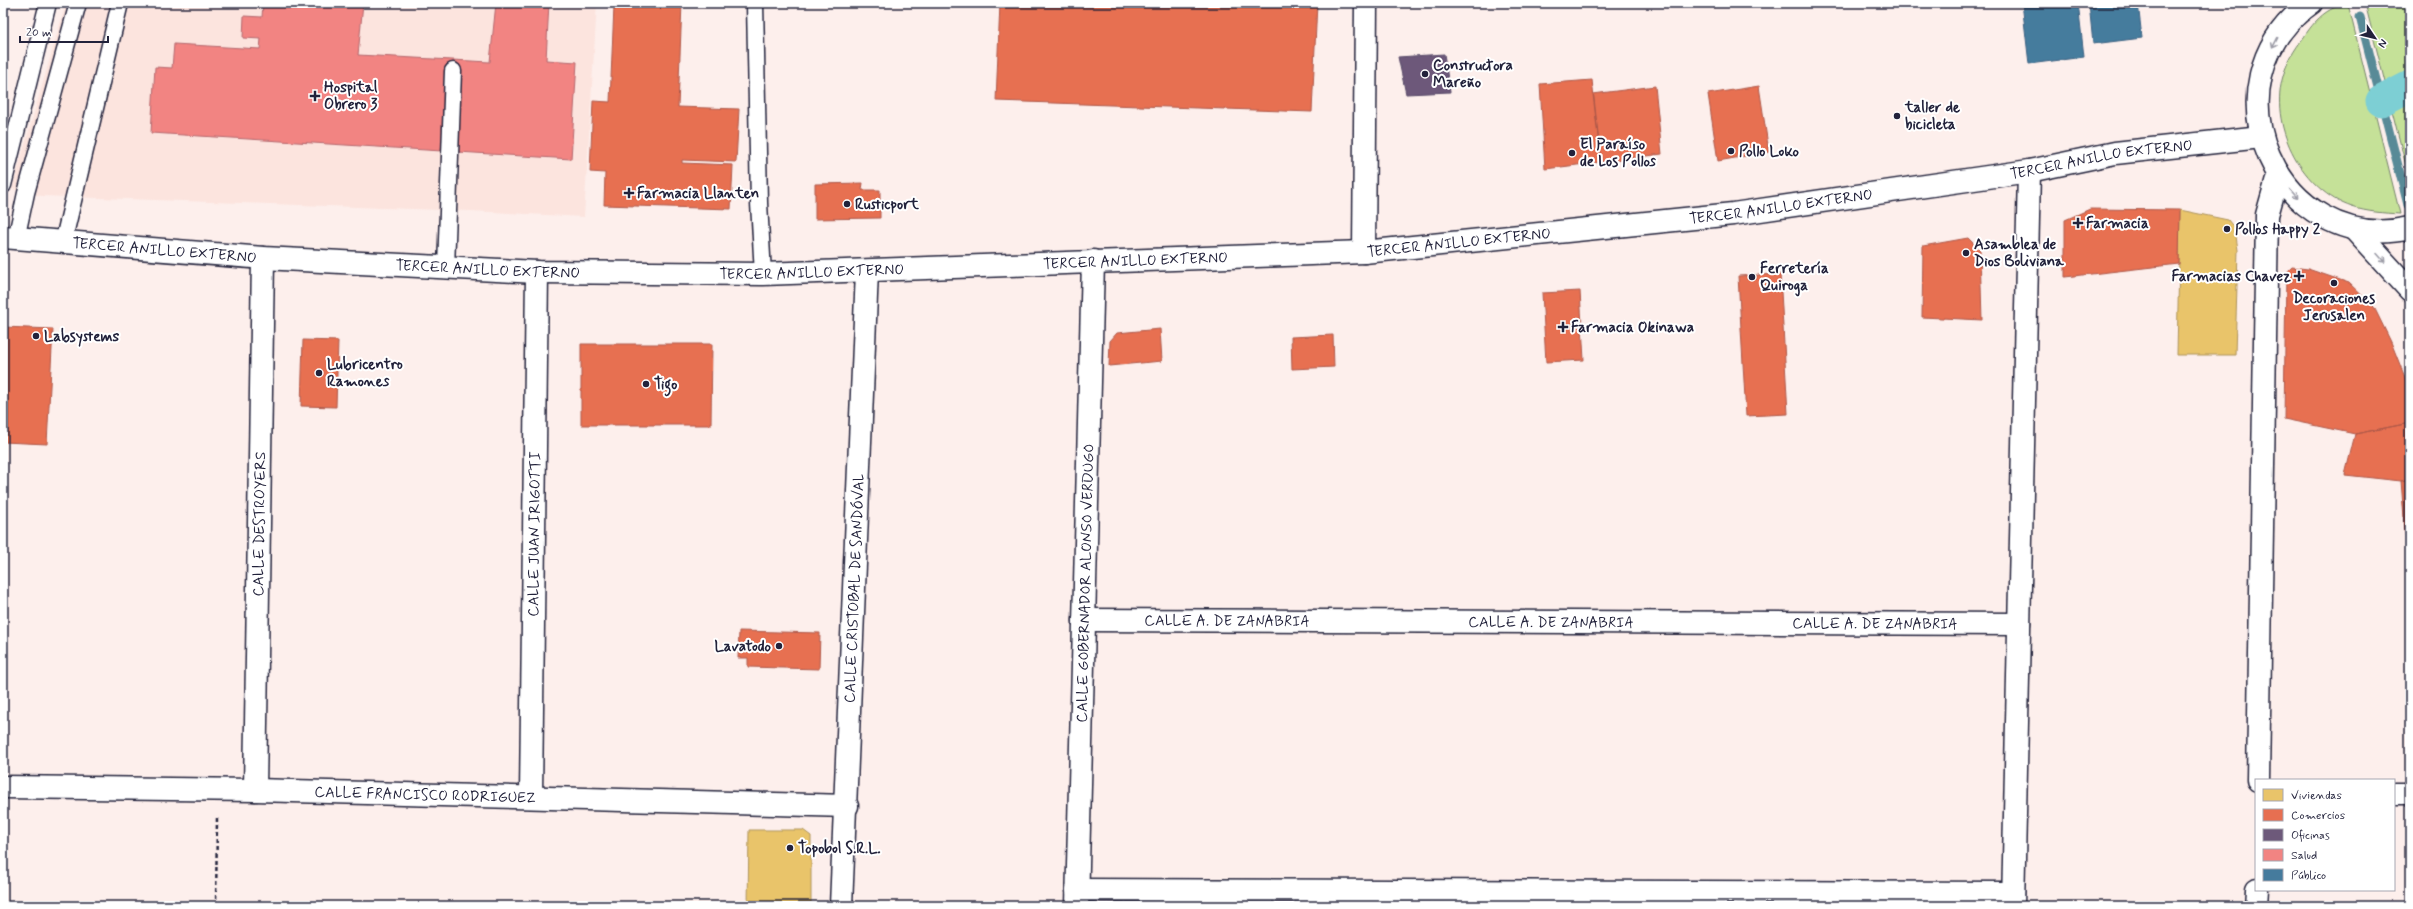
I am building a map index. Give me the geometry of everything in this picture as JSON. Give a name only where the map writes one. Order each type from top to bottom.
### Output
[{"type":"street","points":[[1364,252],[1366,3]]},
{"type":"street","points":[[2302,6],[2276,38],[2262,69],[2257,103],[2261,137],[2278,176],[2298,199],[2325,218],[2354,229],[2393,232],[2410,228]]},
{"type":"street","name":"TERCER ANILLO EXTERNO","points":[[10,238],[63,244],[263,258],[537,272],[763,274],[1093,260],[1364,252],[1733,214],[2029,171],[2115,153],[2261,137]]},
{"type":"street","points":[[1077,898],[2013,900],[2029,171]]},
{"type":"street","points":[[2258,779],[2267,215],[2278,176]]},
{"type":"street","points":[[2354,229],[2410,290]]},
{"type":"street","name":"CALLE DESTROYERS","points":[[255,790],[263,258]]},
{"type":"street","name":"CALLE GOBERNADOR ALONSO VERDUGO","points":[[1077,898],[1093,260]]},
{"type":"street","name":"CALLE CRISTOBAL DE SANDÓVAL","points":[[841,906],[867,270]]},
{"type":"street","name":"CALLE JUAN IRIGOTTI","points":[[531,796],[537,272]]},
{"type":"street","name":"CALLE A. DE ZANABRIA","points":[[1084,620],[2019,624]]},
{"type":"street","name":"CALLE FRANCISCO RODRIGUEZ","points":[[3,788],[255,790],[531,796],[846,806]]},
{"type":"street","points":[[2395,794],[2410,794]]},
{"type":"street","points":[[2256,906],[2257,891]]},
{"type":"lane","points":[[3,186],[48,3]]},
{"type":"lane","points":[[10,238],[26,194],[78,3]]},
{"type":"lane","points":[[63,244],[120,3]]},
{"type":"lane","points":[[754,3],[759,203],[763,274]]},
{"type":"lane","points":[[446,268],[453,71]]},
{"type":"path","points":[[216,906],[218,790]]},
{"type":"shaded area","name":"Hospital Obrero 3","points":[[66,3],[597,3],[584,217],[470,211],[42,196],[12,189]]},
{"type":"green space","points":[[2365,3],[2410,3],[2410,182]]},
{"type":"green space","points":[[2348,4],[2400,214],[2381,213],[2352,207],[2334,199],[2319,187],[2305,173],[2294,156],[2286,137],[2281,118],[2280,99],[2282,80],[2288,62],[2312,25],[2322,15],[2341,5]]},
{"type":"building: Viviendas","points":[[2180,210],[2228,220],[2235,229],[2238,250],[2235,355],[2177,355]]},
{"type":"building: Viviendas","points":[[749,830],[803,830],[811,836],[811,906],[748,906]]},
{"type":"building: Comercios","points":[[631,3],[682,3],[678,107],[739,109],[736,162],[682,160],[682,163],[733,165],[731,209],[604,205],[605,173],[590,172],[593,101],[610,102],[614,6],[630,7]]},
{"type":"building: Comercios","points":[[1000,3],[1317,3],[1312,112],[996,101]]},
{"type":"building: Comercios","points":[[1592,80],[1601,162],[1545,169],[1540,84]]},
{"type":"building: Comercios","points":[[1655,86],[1662,154],[1601,162],[1593,94]]},
{"type":"building: Comercios","points":[[1759,86],[1769,152],[1718,161],[1708,94]]},
{"type":"building: Comercios","name":"Rusticport","points":[[863,183],[862,190],[880,190],[880,218],[815,219],[815,184]]},
{"type":"building: Comercios","points":[[2090,209],[2180,210],[2179,264],[2065,277],[2065,220]]},
{"type":"building: Comercios","points":[[1968,238],[1980,250],[1982,320],[1922,317],[1923,246]]},
{"type":"building: Comercios","points":[[2292,267],[2308,269],[2349,283],[2374,307],[2391,342],[2410,390],[2410,423],[2355,434],[2284,419],[2286,273]]},
{"type":"building: Comercios","points":[[1780,274],[1788,414],[1746,416],[1738,276]]},
{"type":"building: Comercios","name":"Farmacia Okinawa","points":[[1580,291],[1584,360],[1546,362],[1542,293]]},
{"type":"building: Comercios","points":[[3,327],[53,329],[47,444],[3,442]]},
{"type":"building: Comercios","points":[[1160,329],[1162,361],[1109,366],[1110,341],[1117,333]]},
{"type":"building: Comercios","points":[[1333,335],[1334,367],[1292,369],[1291,337]]},
{"type":"building: Comercios","name":"Lubricentro Ramones","points":[[303,340],[338,341],[336,407],[301,406]]},
{"type":"building: Comercios","name":"Tigo","points":[[581,344],[712,344],[711,425],[581,425]]},
{"type":"building: Comercios","points":[[2410,423],[2410,479],[2401,481],[2345,475],[2355,434]]},
{"type":"building: Comercios","points":[[2410,479],[2410,592],[2401,481]]},
{"type":"building: Comercios","name":"Lavatodo","points":[[739,631],[820,633],[819,669],[748,667],[748,658],[738,658]]},
{"type":"building: Oficinas","name":"Constructora Mareño","points":[[1444,54],[1450,92],[1406,94],[1398,57]]},
{"type":"building: Salud","points":[[263,3],[363,3],[358,55],[490,62],[496,3],[549,3],[546,60],[577,62],[571,159],[151,133],[155,67],[172,68],[174,44],[260,49],[261,39],[243,38],[244,16],[262,17]]},
{"type":"building: Público","points":[[2022,3],[2078,3],[2084,57],[2029,64]]},
{"type":"building: Público","points":[[2089,3],[2138,3],[2142,38],[2093,44]]},
{"type":"waterway","points":[[2360,17],[2408,205]]},
{"type":"waterway","points":[[2381,101],[2410,86]]},
{"type":"place","name":"Constructora Mareño","points":[[1425,74]]},
{"type":"place","name":"Hospital Obrero 3","points":[[315,96]]},
{"type":"place","name":"taller de bicicleta","points":[[1897,116]]},
{"type":"place","name":"Pollo Loko","points":[[1731,151]]},
{"type":"place","name":"El Paraíso de Los Pollos","points":[[1572,153]]},
{"type":"place","name":"Farmacia Llanten","points":[[629,193]]},
{"type":"place","name":"Rusticport","points":[[847,204]]},
{"type":"place","name":"Farmacia","points":[[2078,223]]},
{"type":"place","name":"Pollos Happy 2","points":[[2227,229]]},
{"type":"place","name":"Asamblea de Dios Boliviana","points":[[1966,253]]},
{"type":"place","name":"Farmacias Chavez","points":[[2299,276]]},
{"type":"place","name":"Ferretería Quiroga","points":[[1752,277]]},
{"type":"place","name":"Decoraciones Jerusalen","points":[[2334,283]]},
{"type":"place","name":"Farmacia Okinawa","points":[[1563,327]]},
{"type":"place","name":"Labsystems","points":[[36,336]]},
{"type":"place","name":"Lubricentro Ramones","points":[[319,373]]},
{"type":"place","name":"Tigo","points":[[646,384]]},
{"type":"place","name":"Lavatodo","points":[[779,646]]},
{"type":"place","name":"Topobol S.R.L.","points":[[790,848]]}]
